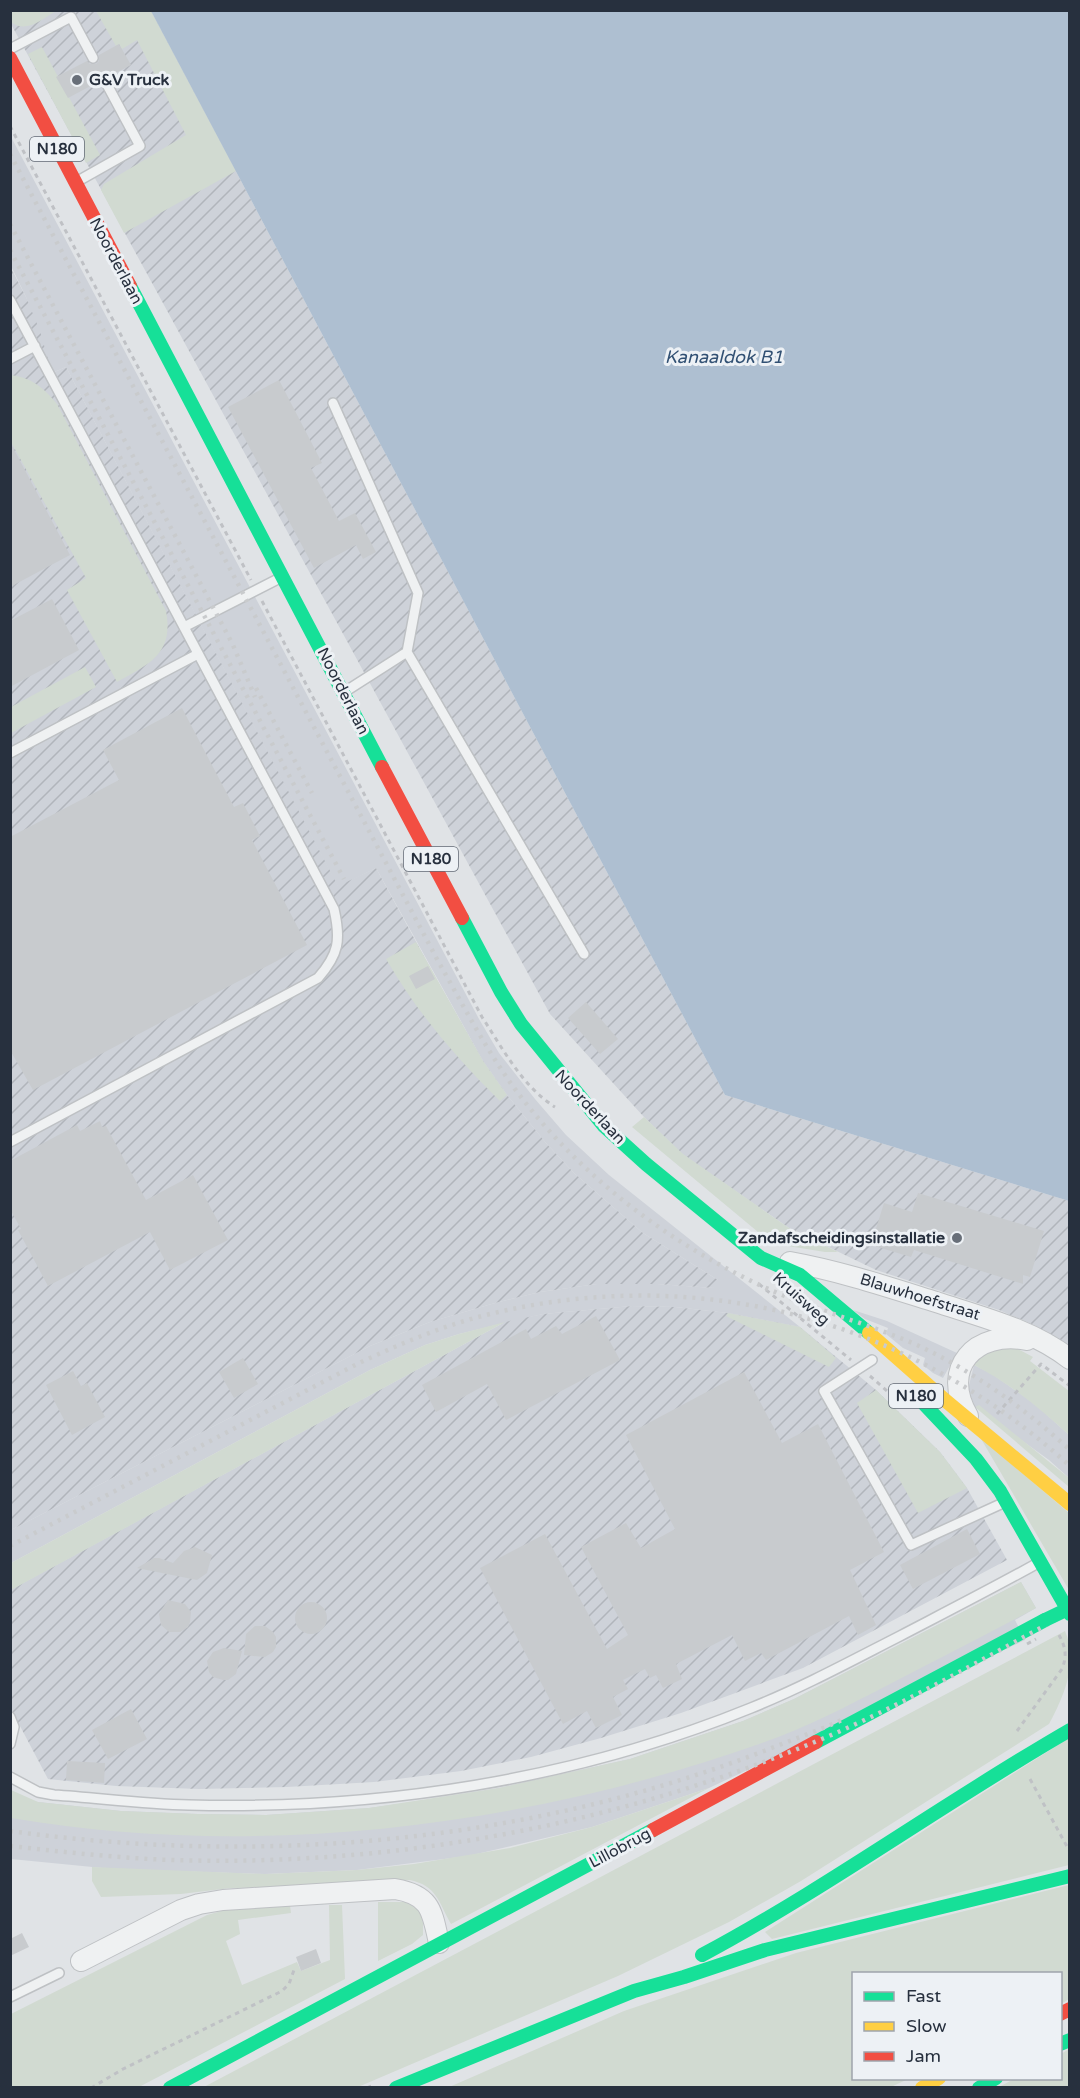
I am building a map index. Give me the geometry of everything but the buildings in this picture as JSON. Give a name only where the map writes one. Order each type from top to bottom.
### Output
[{"type":"main road","name":"Noorderlaan","points":[[10,58],[501,992],[521,1024],[565,1081],[604,1125],[646,1164],[761,1258]]},
{"type":"main road","name":"Kruisweg","points":[[761,1258],[776,1280]]},
{"type":"main road","name":"Kruisweg","points":[[761,1258],[800,1275],[1070,1504]]},
{"type":"main road","name":"N180","points":[[916,1396],[976,1459],[1006,1502],[1070,1614]]},
{"type":"main road","name":"Lillobrug","points":[[170,2088],[439,1943],[1050,1623],[1070,1608]]},
{"type":"main road","points":[[1041,1746],[1063,1717]]},
{"type":"main road","points":[[396,2088],[634,1991],[763,1921],[1070,1730]]},
{"type":"main road","points":[[634,1991],[765,1950],[1070,1876]]},
{"type":"main road","points":[[922,2088],[937,2080]]},
{"type":"main road","points":[[979,2088],[994,2080]]},
{"type":"street","name":"Blauwhoefstraat","points":[[761,1258],[801,1264],[851,1276],[1001,1323],[1052,1345],[1070,1359]]},
{"type":"street","points":[[976,1426],[959,1396],[957,1382],[966,1359],[974,1349],[989,1340],[1006,1338],[1052,1345]]},
{"type":"street","points":[[81,1961],[182,1910],[199,1904],[223,1900],[395,1889],[412,1892],[427,1902],[434,1917],[439,1943]]},
{"type":"lane","points":[[10,49],[71,17],[93,58]]},
{"type":"lane","points":[[75,183],[140,146],[104,79]]},
{"type":"lane","points":[[10,300],[334,909],[339,930],[337,949],[330,964],[318,978],[10,1142]]},
{"type":"lane","points":[[10,359],[35,346]]},
{"type":"lane","points":[[333,404],[418,593],[407,652],[584,954]]},
{"type":"lane","points":[[184,627],[283,576]]},
{"type":"lane","points":[[344,692],[407,652]]},
{"type":"lane","points":[[10,753],[198,654]]},
{"type":"lane","points":[[872,1360],[824,1391],[911,1545],[1006,1502]]},
{"type":"lane","points":[[10,1777],[38,1792],[54,1795],[188,1805],[330,1803],[446,1790],[512,1778],[634,1749],[750,1709],[806,1685],[1040,1562]]},
{"type":"lane","points":[[10,1717],[14,1727],[10,1744]]},
{"type":"lane","points":[[10,1997],[59,1972]]},
{"type":"path","points":[[10,126],[482,1017],[525,1081],[540,1097],[559,1109]]},
{"type":"path","points":[[753,1279],[909,1411]]},
{"type":"path","points":[[976,1426],[1041,1364],[1070,1386]]},
{"type":"path","points":[[1050,1623],[1065,1646],[1066,1659],[1062,1670],[1012,1738],[1013,1748],[1070,1852]]},
{"type":"path","points":[[91,2088],[123,2069],[282,1991],[289,1984],[294,1970]]},
{"type":"shaded area","points":[[11,10],[56,11],[34,24],[22,26],[11,22]]},
{"type":"shaded area","points":[[10,11],[151,11],[725,1095],[1069,1201],[1069,1345],[1034,1325],[999,1310],[876,1270],[789,1228],[682,1154],[644,1117],[550,1014],[11,24]]},
{"type":"shaded area","points":[[96,11],[151,11],[236,171],[124,233],[101,190],[104,184],[186,135],[137,40],[122,49],[119,44],[116,46]]},
{"type":"shaded area","points":[[42,47],[100,155],[86,163],[28,54]]},
{"type":"shaded area","points":[[10,135],[499,1053],[566,1135],[609,1175],[800,1327],[728,1313],[675,1307],[632,1306],[543,1314],[459,1334],[425,1345],[370,1370],[11,1563],[11,1530],[370,1346],[430,1322],[540,1292],[597,1284],[657,1284],[713,1288],[718,1280],[643,1233],[574,1173],[546,1143],[483,1061],[376,868],[338,887],[66,367],[52,373],[26,297],[11,266]]},
{"type":"shaded area","points":[[10,266],[40,331],[52,373],[66,367],[338,886],[376,868],[483,1061],[546,1143],[574,1173],[643,1233],[718,1280],[719,1283],[713,1288],[657,1284],[597,1284],[540,1292],[430,1322],[370,1346],[11,1530]]},
{"type":"shaded area","points":[[10,375],[36,384],[57,404],[166,611],[168,625],[163,647],[149,663],[117,682],[67,590],[86,578],[11,442]]},
{"type":"shaded area","points":[[85,667],[96,687],[11,733],[11,707]]},
{"type":"shaded area","points":[[416,942],[483,1061],[507,1095],[500,1101],[438,1034],[410,997],[386,959]]},
{"type":"shaded area","points":[[644,1117],[683,1154],[789,1228],[838,1252],[788,1246],[758,1232],[632,1127]]},
{"type":"shaded area","points":[[632,1306],[675,1307],[728,1313],[800,1327],[876,1390],[940,1452],[967,1488],[1007,1560],[803,1668],[681,1713],[531,1757],[461,1771],[374,1782],[287,1787],[199,1789],[116,1786],[48,1779],[11,1709],[10,1590],[505,1322],[543,1314]]},
{"type":"shaded area","points":[[853,1310],[887,1321],[957,1353],[943,1378],[923,1365],[925,1358],[903,1348],[886,1334],[888,1328],[865,1319]]},
{"type":"shaded area","points":[[728,1313],[800,1327],[836,1358],[829,1367],[726,1316]]},
{"type":"shaded area","points":[[505,1322],[11,1590],[11,1563],[370,1370],[425,1345]]},
{"type":"shaded area","points":[[1002,1347],[1018,1349],[1033,1357],[1030,1361],[1069,1391],[1069,1435],[1024,1397],[974,1365],[980,1356]]},
{"type":"shaded area","points":[[974,1365],[992,1374],[1035,1404],[1069,1435],[1069,1478],[1049,1460],[975,1407],[968,1389]]},
{"type":"shaded area","points":[[876,1390],[940,1452],[967,1488],[918,1513],[857,1403]]},
{"type":"shaded area","points":[[979,1405],[1069,1478],[1069,1487],[975,1407]]},
{"type":"shaded area","points":[[980,1437],[1069,1513],[1069,1590]]},
{"type":"shaded area","points":[[1021,1582],[1036,1608],[1015,1620],[1025,1640],[709,1788],[592,1827],[468,1856],[357,1870],[265,1874],[113,1869],[11,1859],[11,1799],[121,1811],[266,1815],[369,1808],[434,1799],[499,1788],[630,1759],[743,1721],[794,1699]]},
{"type":"shaded area","points":[[1021,1582],[1036,1608],[826,1716],[762,1743],[672,1772],[580,1796],[486,1815],[391,1828],[295,1835],[199,1836],[105,1830],[11,1818],[11,1790],[38,1802],[121,1811],[266,1815],[369,1808],[499,1788],[630,1759],[743,1721],[794,1699]]},
{"type":"shaded area","points":[[1065,1631],[1071,1654],[1068,1679],[1049,1724],[801,1881],[729,1922],[618,1976],[358,2087],[202,2088]]},
{"type":"shaded area","points":[[1069,1738],[1069,1865],[772,1939],[765,1932]]},
{"type":"shaded area","points":[[709,1788],[451,1924],[431,1890],[410,1880],[318,1886],[231,1888],[181,1894],[101,1897],[92,1881],[92,1867],[265,1874],[357,1870],[414,1864],[510,1848],[592,1827]]},
{"type":"shaded area","points":[[1069,1885],[1069,1999],[1062,2003],[1062,1972],[852,1972],[852,2080],[906,2080],[891,2087],[447,2088],[624,2011],[796,1953]]},
{"type":"shaded area","points":[[378,1902],[406,1902],[420,1911],[423,1935],[412,1944],[378,1961]]},
{"type":"shaded area","points":[[290,1905],[291,1913],[238,1920],[240,1934],[226,1941],[242,1985],[297,1962],[301,1971],[330,1960],[329,1905],[342,1905],[345,1979],[139,2087],[11,2088],[11,2014],[207,1915],[232,1908]]},
{"type":"shaded area","points":[[1069,2049],[1069,2087],[997,2088],[1012,2080],[1062,2080],[1062,2053]]},
{"type":"water","name":"Kanaaldok B1","points":[[151,11],[1069,11],[1069,1201],[725,1095]]},
{"type":"railway","points":[[10,154],[438,961],[492,1055],[537,1117],[594,1176],[658,1227],[692,1249],[764,1287],[898,1337],[938,1355],[997,1392],[1070,1450]]},
{"type":"railway","points":[[10,224],[233,645],[255,697]]},
{"type":"railway","points":[[10,250],[344,879]]},
{"type":"railway","points":[[256,688],[312,793]]},
{"type":"railway","points":[[10,1546],[359,1363],[390,1349],[470,1319],[565,1300],[644,1296],[721,1301],[797,1315],[870,1340],[941,1373],[1007,1415],[1070,1466]]},
{"type":"railway","points":[[10,1846],[171,1860],[255,1860],[338,1856],[421,1847],[503,1834],[585,1817],[665,1795],[744,1769],[822,1739],[916,1695],[1070,1612]]},
{"type":"railway","points":[[10,1831],[105,1841],[201,1846],[297,1845],[392,1839],[487,1826],[581,1807],[673,1782],[764,1751],[844,1719]]},
{"type":"traffic: fast","points":[[130,286],[382,767]]},
{"type":"traffic: fast","points":[[462,918],[501,992],[521,1024],[604,1126],[646,1164],[761,1258],[800,1275],[869,1333]]},
{"type":"traffic: fast","points":[[925,1405],[976,1459],[1000,1491],[1070,1614]]},
{"type":"traffic: fast","points":[[1045,1620],[1070,1608]]},
{"type":"traffic: fast","points":[[816,1742],[1045,1620]]},
{"type":"traffic: fast","points":[[702,1955],[796,1901],[1070,1730]]},
{"type":"traffic: fast","points":[[170,2088],[653,1830]]},
{"type":"traffic: fast","points":[[396,2088],[634,1991],[765,1950],[1070,1876]]},
{"type":"traffic: fast","points":[[1062,2043],[1070,2040]]},
{"type":"traffic: fast","points":[[979,2088],[993,2080]]},
{"type":"traffic: slow","points":[[869,1333],[946,1401],[1070,1504]]},
{"type":"traffic: slow","points":[[922,2088],[936,2080]]},
{"type":"traffic: jam","points":[[10,58],[130,286]]},
{"type":"traffic: jam","points":[[382,767],[462,918]]},
{"type":"traffic: jam","points":[[653,1830],[816,1742]]},
{"type":"traffic: jam","points":[[1062,2013],[1070,2009]]},
{"type":"place","name":"G&V Truck","points":[[77,80]]},
{"type":"place","name":"Zandafscheidingsinstallatie","points":[[957,1238]]}]
